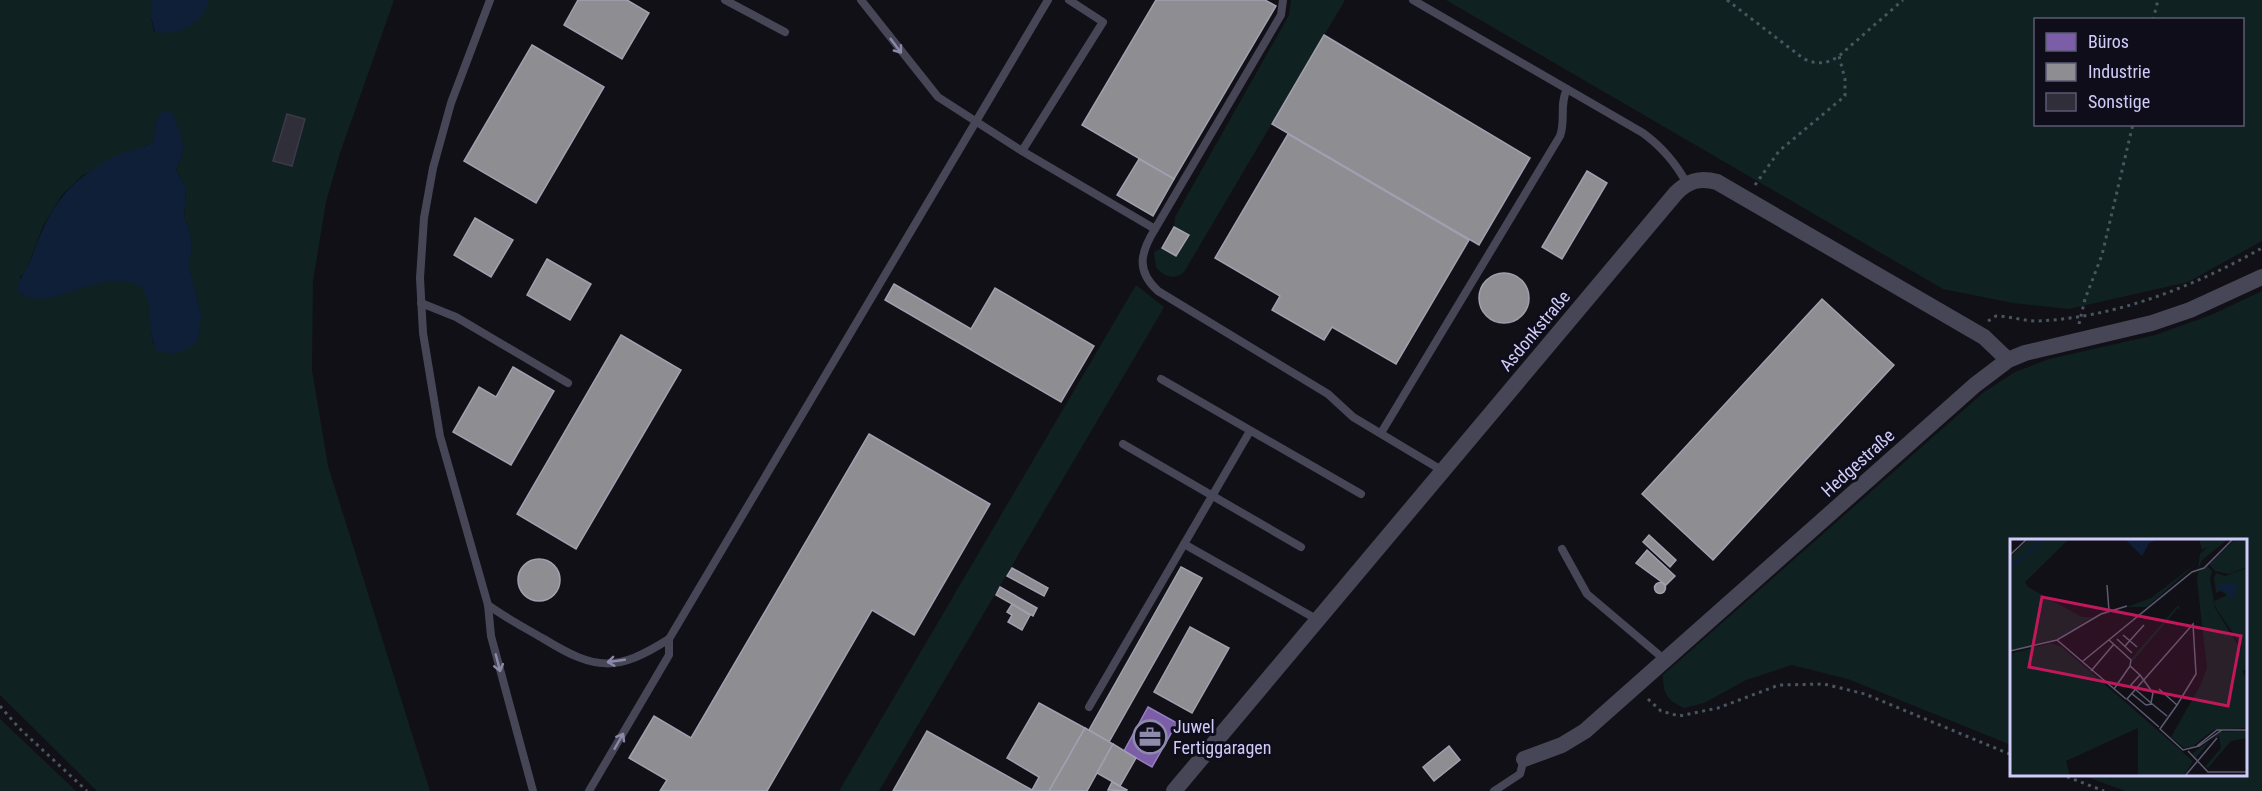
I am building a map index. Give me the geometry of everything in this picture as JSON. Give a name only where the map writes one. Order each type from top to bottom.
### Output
[{"type":"street","points":[[1687,184],[1709,180],[1747,200],[1980,335],[2008,360]]},
{"type":"street","name":"Asdonkstraße","points":[[1174,791],[1676,193],[1687,184]]},
{"type":"street","name":"Hedgestraße","points":[[1524,759],[1562,745],[1585,731],[1976,385],[2008,360],[2025,353],[2152,323],[2190,310],[2262,277]]},
{"type":"lane","points":[[490,0],[451,103],[433,168],[424,218],[420,278],[421,303],[429,380],[440,436],[488,605],[491,636],[534,791]]},
{"type":"lane","points":[[725,0],[785,32]]},
{"type":"lane","points":[[861,0],[927,86],[949,106],[1155,229]]},
{"type":"lane","points":[[488,605],[567,654],[590,663],[616,663],[645,655],[669,639],[1048,0]]},
{"type":"lane","points":[[1022,151],[1103,22],[1068,0]]},
{"type":"lane","points":[[1283,0],[1281,15],[1146,243],[1141,263],[1149,283],[1158,291],[1328,394],[1346,412],[1443,471]]},
{"type":"lane","points":[[1413,0],[1659,145],[1687,184]]},
{"type":"lane","points":[[1381,433],[1560,136],[1563,129],[1561,106],[1567,89]]},
{"type":"lane","points":[[421,303],[456,317],[568,383]]},
{"type":"lane","points":[[1161,379],[1361,494]]},
{"type":"lane","points":[[1089,707],[1250,431]]},
{"type":"lane","points":[[1123,444],[1301,547]]},
{"type":"lane","points":[[1184,544],[1318,620]]},
{"type":"lane","points":[[1562,549],[1587,594],[1665,660]]},
{"type":"lane","points":[[589,791],[669,656],[669,639]]},
{"type":"lane","points":[[1494,791],[1507,788],[1520,774],[1524,759]]},
{"type":"path","points":[[1727,0],[1804,59],[1815,64],[1832,61],[1839,56],[1903,0]]},
{"type":"path","points":[[2154,18],[2158,0]]},
{"type":"path","points":[[1747,200],[1761,175],[1779,151],[1845,96],[1845,80],[1839,56]]},
{"type":"path","points":[[2075,341],[2102,255],[2133,126]]},
{"type":"path","points":[[1980,335],[1988,321],[1996,316],[2033,321],[2081,316],[2110,310],[2184,286],[2233,265],[2262,248]]},
{"type":"path","points":[[1635,687],[1661,711],[1679,716],[1718,708],[1779,685],[1824,684],[1865,694],[2010,754]]},
{"type":"path","points":[[0,706],[87,791]]},
{"type":"path","points":[[2065,776],[2104,791]]},
{"type":"shaded area","points":[[0,0],[151,0],[154,32],[208,4],[209,0],[394,0],[340,153],[326,202],[313,281],[312,370],[328,466],[430,791],[97,791],[0,695]],"holes":[[[288,114],[305,120],[291,166],[274,161]],[[156,122],[183,151],[176,170],[186,188],[184,216],[192,247],[189,265],[201,315],[153,344],[150,302],[139,285],[125,280],[108,281],[52,296],[35,298],[22,295],[20,277],[26,271],[43,226],[62,195],[83,175],[154,142]]]},
{"type":"shaded area","points":[[1291,0],[1345,0],[1184,272],[1173,277],[1166,275],[1156,267],[1154,252],[1162,248],[1176,256],[1188,235],[1174,227],[1175,217],[1289,15]]},
{"type":"shaded area","points":[[1446,0],[2262,0],[2262,241],[2188,282],[2069,309],[2013,303],[1943,289]]},
{"type":"shaded area","points":[[1136,285],[1164,307],[1159,316],[879,791],[839,791]]},
{"type":"shaded area","points":[[2262,291],[2262,791],[2125,791],[2085,776],[2247,776],[2247,539],[2010,539],[2010,745],[1848,679],[1792,665],[1746,680],[1704,703],[1684,708],[1667,696],[1663,675],[1984,392],[2015,372],[2049,359],[2155,335],[2211,315]]},
{"type":"shaded area","points":[[0,719],[76,791],[0,791]]},
{"type":"water","points":[[151,0],[209,0],[206,9],[195,22],[180,30],[163,33],[155,32],[151,17]]},
{"type":"water","points":[[162,111],[172,112],[182,139],[183,151],[176,170],[186,188],[184,216],[192,247],[189,265],[201,315],[198,341],[174,353],[157,351],[146,295],[135,284],[121,281],[106,282],[62,295],[34,299],[22,295],[17,288],[45,225],[61,198],[83,176],[98,166],[120,154],[145,147],[153,142],[156,122]]},
{"type":"building: Büros","points":[[1148,707],[1177,723],[1152,767],[1124,751]]},
{"type":"building: Industrie","points":[[578,0],[627,0],[649,13],[622,59],[564,25]]},
{"type":"building: Industrie","points":[[1156,0],[1265,0],[1276,6],[1174,179],[1082,125]]},
{"type":"building: Industrie","points":[[1324,35],[1530,158],[1479,245],[1272,124]]},
{"type":"building: Industrie","points":[[532,45],[604,87],[536,203],[464,161]]},
{"type":"building: Industrie","points":[[1288,134],[1469,240],[1396,364],[1332,327],[1324,340],[1272,310],[1280,296],[1215,258]]},
{"type":"building: Industrie","points":[[1139,159],[1174,179],[1153,216],[1117,195]]},
{"type":"building: Industrie","points":[[1587,171],[1607,183],[1562,259],[1542,247]]},
{"type":"building: Industrie","points":[[475,218],[513,240],[491,277],[454,255]]},
{"type":"building: Industrie","points":[[1174,227],[1189,235],[1176,256],[1162,248]]},
{"type":"building: Industrie","points":[[547,259],[591,284],[570,320],[527,295]]},
{"type":"building: Industrie","points":[[1499,273],[1509,273],[1522,280],[1529,293],[1529,303],[1522,316],[1509,323],[1499,323],[1490,319],[1483,312],[1479,303],[1479,293],[1483,284],[1490,277]]},
{"type":"building: Industrie","points":[[894,284],[971,329],[995,288],[1094,346],[1061,402],[885,300]]},
{"type":"building: Industrie","points":[[1822,299],[1894,365],[1713,560],[1642,494]]},
{"type":"building: Industrie","points":[[621,335],[681,370],[576,549],[517,514]]},
{"type":"building: Industrie","points":[[513,367],[554,391],[511,465],[453,432],[479,387],[496,397]]},
{"type":"building: Industrie","points":[[869,434],[990,504],[914,635],[872,610],[767,791],[660,791],[667,780],[629,758],[654,716],[691,738]]},
{"type":"building: Industrie","points":[[1649,535],[1676,560],[1670,567],[1643,542]]},
{"type":"building: Industrie","points":[[1647,550],[1675,576],[1666,585],[1636,563]]},
{"type":"building: Industrie","points":[[539,559],[554,565],[560,580],[554,595],[539,601],[524,595],[518,580],[524,565]]},
{"type":"building: Industrie","points":[[1181,567],[1202,578],[1109,742],[1089,730]]},
{"type":"building: Industrie","points":[[1012,568],[1048,588],[1044,596],[1007,576]]},
{"type":"building: Industrie","points":[[1660,583],[1664,584],[1664,592],[1660,593],[1656,592],[1655,588],[1656,584]]},
{"type":"building: Industrie","points":[[1000,587],[1037,608],[1033,616],[996,595]]},
{"type":"building: Industrie","points":[[1012,604],[1030,615],[1022,630],[1008,622],[1012,615],[1007,612]]},
{"type":"building: Industrie","points":[[1190,627],[1229,648],[1192,713],[1154,692]]},
{"type":"building: Industrie","points":[[1039,703],[1085,728],[1049,791],[893,791],[927,731],[1032,790],[1039,777],[1007,758]]},
{"type":"building: Industrie","points":[[1085,728],[1113,744],[1087,791],[1049,791]]},
{"type":"building: Industrie","points":[[1113,744],[1136,758],[1120,786],[1097,773]]},
{"type":"building: Industrie","points":[[1449,746],[1460,760],[1434,781],[1423,767]]},
{"type":"building: Industrie","points":[[1112,782],[1127,790],[1108,790]]},
{"type":"building: Sonstige","points":[[287,114],[305,119],[292,166],[273,161]]},
{"type":"place","name":"Juwel Fertiggaragen","points":[[1150,737]]}]
